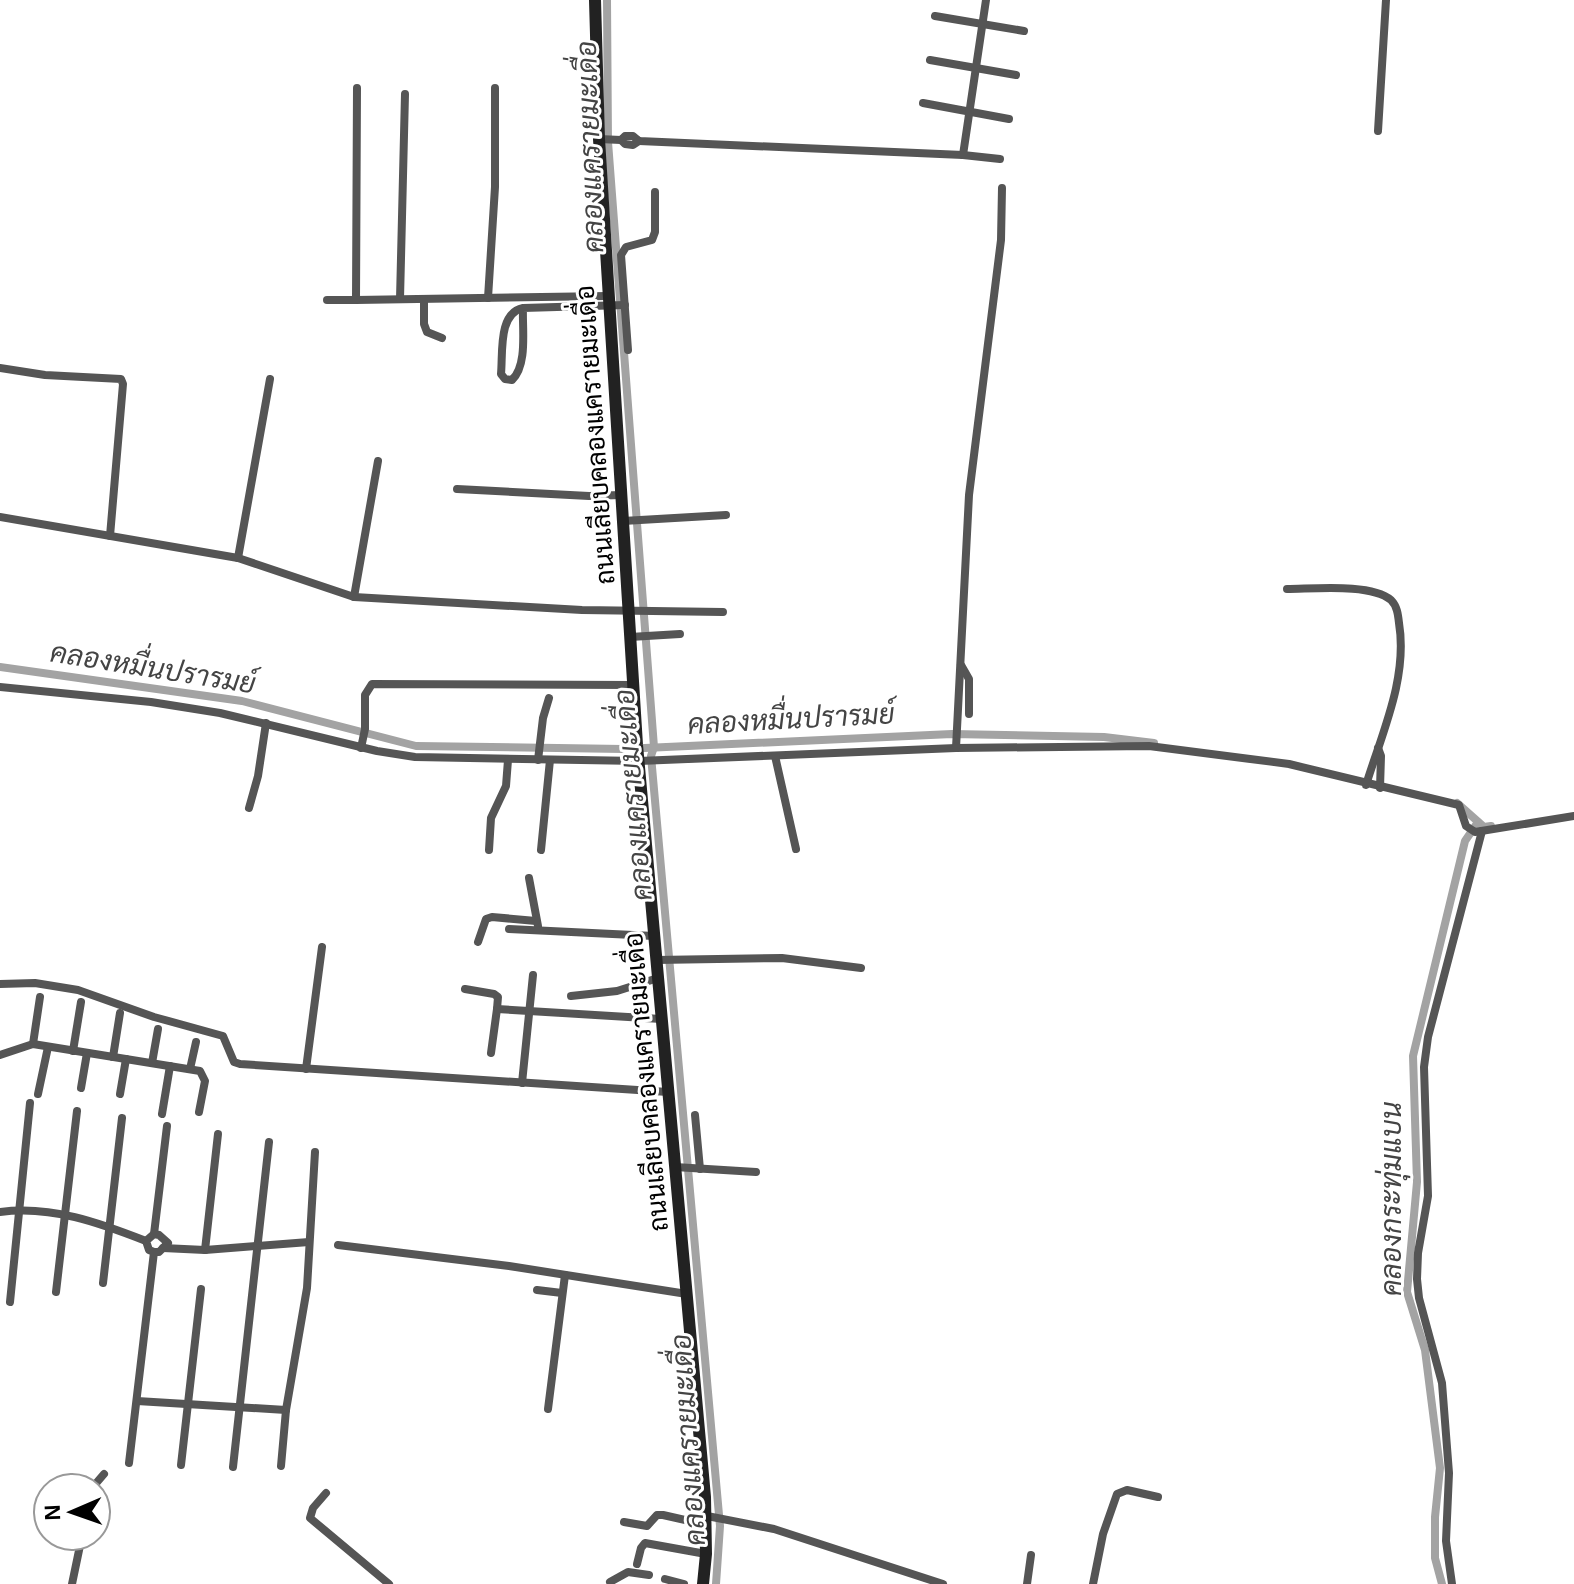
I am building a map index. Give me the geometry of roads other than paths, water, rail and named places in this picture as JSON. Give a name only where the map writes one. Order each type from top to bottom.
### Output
[{"type":"street","name":"ถนนเลียบคลองแครายมะเดื่อ","points":[[595,0],[615,303],[621,495],[631,520],[637,636],[633,685],[643,756],[654,936],[665,960],[658,978],[668,1092],[688,1168],[687,1294],[712,1519],[703,1584]]},
{"type":"street","points":[[963,155],[986,0]]},
{"type":"street","points":[[1378,131],[1386,0]]},
{"type":"street","points":[[935,16],[1024,31]]},
{"type":"street","points":[[930,60],[1016,75]]},
{"type":"street","points":[[356,300],[357,88]]},
{"type":"street","points":[[488,298],[495,187],[495,88]]},
{"type":"street","points":[[400,299],[405,94]]},
{"type":"street","points":[[923,103],[1009,119]]},
{"type":"street","points":[[604,139],[621,140],[633,145],[639,141],[1000,159]]},
{"type":"street","points":[[957,742],[969,495],[1001,240],[1002,188]]},
{"type":"street","points":[[628,350],[615,303],[622,250],[652,240],[655,192]]},
{"type":"street","points":[[327,300],[488,298],[615,303]]},
{"type":"street","points":[[424,299],[427,332],[442,338]]},
{"type":"street","points":[[523,308],[521,362],[516,377],[505,379],[501,374],[504,335],[508,317],[514,309],[523,308],[615,303]]},
{"type":"street","points":[[504,335],[522,336]]},
{"type":"street","points":[[0,368],[45,375],[121,379],[119,444],[110,536]]},
{"type":"street","points":[[238,558],[270,379]]},
{"type":"street","points":[[354,597],[378,461]]},
{"type":"street","points":[[457,489],[621,495]]},
{"type":"street","points":[[631,520],[726,515]]},
{"type":"street","points":[[0,517],[238,558],[354,597],[636,612],[723,612]]},
{"type":"street","points":[[1287,589],[1373,592],[1394,604],[1402,638],[1401,651],[1392,702],[1368,779]]},
{"type":"street","points":[[637,636],[680,634]]},
{"type":"street","points":[[961,664],[969,679],[969,714]]},
{"type":"street","points":[[363,738],[365,695],[372,684],[633,685]]},
{"type":"street","points":[[0,687],[151,702],[220,713],[363,738],[415,757],[508,760],[538,752],[550,760],[775,756],[957,742],[1149,746],[1289,764],[1380,781],[1456,803],[1466,826],[1476,831],[1574,816]]},
{"type":"street","points":[[538,752],[549,698]]},
{"type":"street","points":[[249,808],[266,723]]},
{"type":"street","points":[[1378,748],[1381,756],[1380,781]]},
{"type":"street","points":[[775,756],[796,849]]},
{"type":"street","points":[[489,850],[491,818],[506,786],[508,760]]},
{"type":"street","points":[[541,850],[550,760]]},
{"type":"street","points":[[1452,1584],[1446,1541],[1449,1473],[1442,1383],[1419,1298],[1417,1279],[1418,1253],[1428,1196],[1424,1067],[1428,1037],[1476,831]]},
{"type":"street","points":[[529,878],[538,926]]},
{"type":"street","points":[[478,942],[486,919],[492,917],[538,926],[654,936]]},
{"type":"street","points":[[509,929],[538,926]]},
{"type":"street","points":[[306,1069],[322,947]]},
{"type":"street","points":[[665,960],[782,958],[861,968]]},
{"type":"street","points":[[522,1083],[533,975]]},
{"type":"street","points":[[571,996],[617,991],[658,978]]},
{"type":"street","points":[[0,984],[35,983],[97,995],[154,1017],[223,1036],[234,1062],[668,1092]]},
{"type":"street","points":[[465,989],[498,997],[491,1053]]},
{"type":"street","points":[[33,1044],[40,997]]},
{"type":"street","points":[[73,1051],[81,1002]]},
{"type":"street","points":[[497,1009],[661,1019]]},
{"type":"street","points":[[113,1057],[120,1013]]},
{"type":"street","points":[[152,1063],[158,1029]]},
{"type":"street","points":[[190,1069],[196,1042]]},
{"type":"street","points":[[0,1055],[33,1044],[200,1071],[204,1075],[199,1112]]},
{"type":"street","points":[[38,1094],[48,1047]]},
{"type":"street","points":[[81,1088],[87,1053]]},
{"type":"street","points":[[120,1094],[126,1059]]},
{"type":"street","points":[[162,1114],[170,1066]]},
{"type":"street","points":[[10,1302],[30,1103]]},
{"type":"street","points":[[56,1292],[77,1111]]},
{"type":"street","points":[[695,1115],[688,1168],[756,1172]]},
{"type":"street","points":[[103,1283],[122,1118]]},
{"type":"street","points":[[167,1126],[150,1238],[146,1246],[158,1250],[205,1250],[309,1242]]},
{"type":"street","points":[[205,1250],[218,1134]]},
{"type":"street","points":[[233,1467],[269,1142]]},
{"type":"street","points":[[281,1466],[286,1410],[307,1288],[315,1152]]},
{"type":"street","points":[[0,1212],[19,1210],[65,1215],[150,1238],[159,1235],[168,1243],[158,1250],[129,1463]]},
{"type":"street","points":[[338,1245],[687,1294]]},
{"type":"street","points":[[548,1409],[565,1275]]},
{"type":"street","points":[[181,1465],[201,1289]]},
{"type":"street","points":[[537,1290],[562,1293]]},
{"type":"street","points":[[137,1401],[286,1410]]},
{"type":"street","points":[[1093,1584],[1103,1534],[1117,1494],[1127,1490],[1158,1497]]},
{"type":"street","points":[[326,1493],[313,1508],[310,1518],[389,1584]]},
{"type":"street","points":[[624,1522],[647,1526],[657,1515],[663,1515],[712,1519],[785,1533],[943,1584]]},
{"type":"street","points":[[637,1564],[645,1543],[706,1554]]},
{"type":"street","points":[[72,1584],[79,1552]]},
{"type":"street","points":[[1027,1584],[1031,1555]]},
{"type":"street","points":[[610,1582],[628,1572],[649,1575]]},
{"type":"street","points":[[665,1579],[684,1584]]},
{"type":"waterway","name":"คลองแครายมะเดื่อ","points":[[607,0],[608,142],[654,747],[651,756],[720,1526],[716,1584]]},
{"type":"waterway","name":"คลองหมื่นปรารมย์","points":[[0,667],[242,701],[416,746],[623,749],[952,734],[1104,737],[1154,743]]},
{"type":"waterway","name":"คลองหมื่นปรารมย์","points":[[1457,803],[1484,827],[1491,826]]},
{"type":"waterway","name":"คลองกระทุ่มแบน","points":[[1442,1584],[1435,1558],[1440,1468],[1425,1350],[1407,1292],[1417,1182],[1413,1056],[1465,841],[1478,822]]}]
